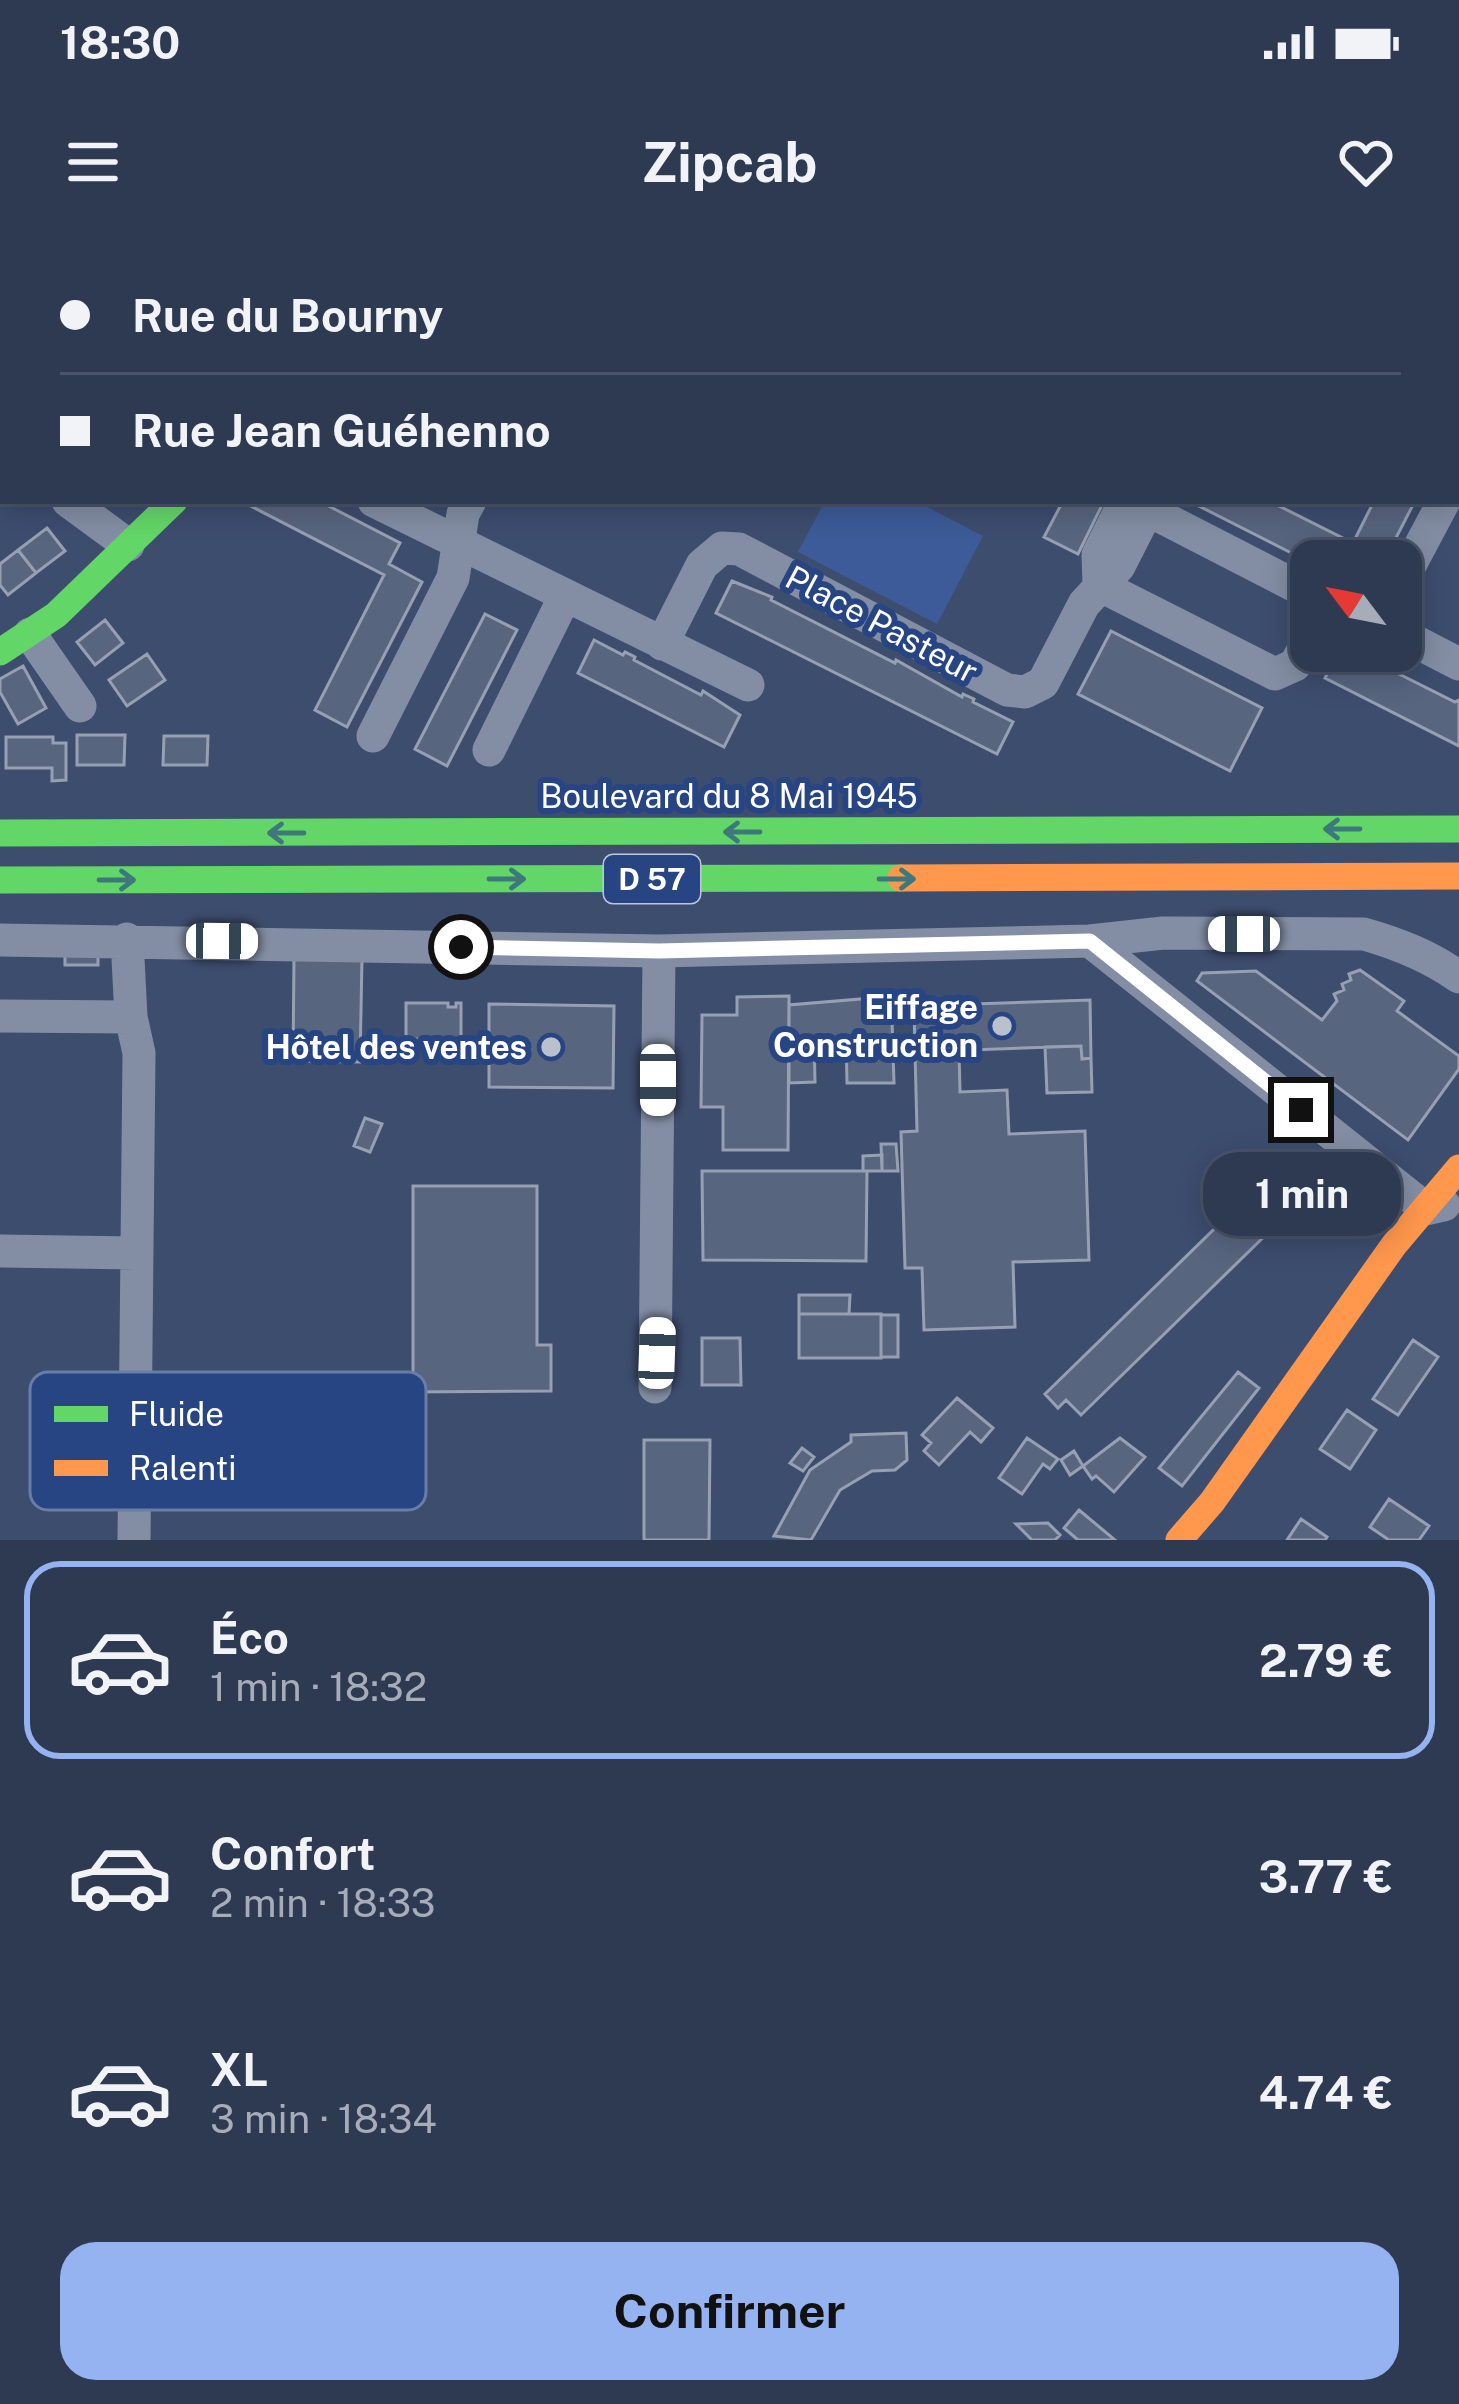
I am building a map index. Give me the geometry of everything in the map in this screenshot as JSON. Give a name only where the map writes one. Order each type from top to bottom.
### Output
[{"type":"main road","points":[[0,652],[56,616],[171,504]]},
{"type":"main road","name":"Boulevard du 8 Mai 1945","points":[[0,832],[1459,829]]},
{"type":"main road","points":[[1304,878],[1377,858],[1459,856]]},
{"type":"main road","name":"D 57","points":[[0,880],[1459,876]]},
{"type":"main road","points":[[1304,878],[1459,902]]},
{"type":"main road","points":[[1179,1540],[1212,1502],[1394,1245],[1448,1205],[1459,1168]]},
{"type":"street","points":[[72,504],[128,545]]},
{"type":"street","points":[[380,504],[748,685]]},
{"type":"street","points":[[374,736],[453,578],[468,504]]},
{"type":"street","points":[[1142,504],[1290,583]]},
{"type":"street","name":"Place Pasteur","points":[[662,644],[702,565],[722,548],[739,549],[1007,690],[1025,692],[1043,683],[1073,623],[1099,585],[1119,566],[1142,504]]},
{"type":"street","points":[[1422,542],[1442,504]]},
{"type":"street","points":[[1099,585],[1275,674],[1290,667]]},
{"type":"street","points":[[489,750],[565,596]]},
{"type":"street","points":[[30,634],[80,706]]},
{"type":"street","points":[[1422,645],[1459,664]]},
{"type":"street","points":[[0,940],[659,951],[1090,941],[1163,933],[1364,934],[1396,943],[1459,977]]},
{"type":"street","points":[[127,939],[131,1017],[139,1053],[135,1372]]},
{"type":"street","points":[[1090,941],[1448,1205]]},
{"type":"street","points":[[656,1387],[659,951]]},
{"type":"street","points":[[0,1016],[131,1017]]},
{"type":"street","points":[[0,1251],[136,1253]]},
{"type":"street","points":[[134,1510],[134,1540]]},
{"type":"shaded area","points":[[823,504],[922,504],[983,536],[937,624],[798,552]]},
{"type":"building","points":[[247,504],[325,504],[400,543],[389,564],[422,582],[347,727],[315,710],[384,575]]},
{"type":"building","points":[[1061,504],[1103,504],[1078,554],[1044,537]]},
{"type":"building","points":[[1195,504],[1275,504],[1347,540],[1290,540],[1290,552]]},
{"type":"building","points":[[1372,504],[1413,504],[1395,540],[1354,540]]},
{"type":"building","points":[[47,528],[65,551],[36,573],[18,550]]},
{"type":"building","points":[[18,550],[36,573],[8,595],[0,585],[0,564]]},
{"type":"building","points":[[732,581],[772,597],[1013,722],[997,754],[716,613]]},
{"type":"building","points":[[485,614],[517,630],[447,766],[415,749]]},
{"type":"building","points":[[105,620],[123,643],[95,665],[77,642]]},
{"type":"building","points":[[1111,631],[1262,708],[1230,771],[1078,694]]},
{"type":"building","points":[[594,640],[635,657],[701,695],[703,691],[740,715],[724,747],[578,673]]},
{"type":"building","points":[[147,654],[165,680],[127,706],[109,680]]},
{"type":"building","points":[[23,666],[46,708],[18,724],[0,692],[0,679]]},
{"type":"building","points":[[1328,672],[1398,672],[1459,700],[1459,746],[1325,678]]},
{"type":"building","points":[[77,735],[125,735],[124,765],[77,765]]},
{"type":"building","points":[[164,736],[208,736],[207,765],[163,765]]},
{"type":"building","points":[[6,737],[53,737],[53,743],[66,743],[66,780],[52,781],[52,768],[6,768]]},
{"type":"building","points":[[65,955],[98,956],[98,965],[65,965]]},
{"type":"building","points":[[294,957],[362,958],[360,1062],[293,1061]]},
{"type":"building","points":[[1360,970],[1404,1001],[1397,1011],[1459,1056],[1459,1069],[1408,1140],[1197,981],[1202,973],[1256,971],[1322,1020],[1337,1001],[1334,994],[1351,980],[1349,974]]},
{"type":"building","points":[[789,996],[788,1150],[723,1150],[723,1107],[701,1107],[702,1015],[737,1015],[737,997]]},
{"type":"building","points":[[873,998],[873,1021],[892,1021],[894,1083],[847,1083],[846,1037],[814,1037],[815,1082],[789,1083],[789,1005]]},
{"type":"building","name":"Eiffage Construction","points":[[1090,1000],[1091,1058],[1082,1059],[1081,1046],[915,1052],[914,1006]]},
{"type":"building","points":[[406,1003],[456,1007],[461,1003],[461,1039],[406,1039]]},
{"type":"building","name":"Hôtel des ventes","points":[[489,1004],[614,1006],[613,1088],[489,1087]]},
{"type":"building","points":[[1081,1046],[1082,1059],[1091,1058],[1092,1092],[1047,1093],[1045,1047]]},
{"type":"building","points":[[959,1050],[960,1092],[1007,1090],[1009,1134],[1085,1131],[1089,1260],[1013,1262],[1015,1327],[924,1330],[922,1268],[905,1268],[901,1132],[917,1131],[915,1052]]},
{"type":"building","points":[[365,1118],[382,1124],[370,1152],[354,1146]]},
{"type":"building","points":[[881,1144],[896,1144],[898,1171],[882,1171]]},
{"type":"building","points":[[882,1155],[882,1171],[863,1171],[863,1156]]},
{"type":"building","points":[[1284,1161],[1312,1190],[1081,1415],[1066,1400],[1058,1408],[1045,1394]]},
{"type":"building","points":[[702,1171],[867,1171],[866,1261],[703,1260]]},
{"type":"building","points":[[413,1186],[537,1186],[537,1345],[551,1345],[551,1391],[426,1392],[426,1372],[413,1372]]},
{"type":"building","points":[[799,1295],[850,1295],[849,1314],[799,1314]]},
{"type":"building","points":[[799,1314],[881,1314],[881,1358],[799,1358]]},
{"type":"building","points":[[881,1315],[898,1315],[898,1357],[881,1357]]},
{"type":"building","points":[[702,1338],[740,1338],[741,1385],[702,1385]]},
{"type":"building","points":[[1413,1340],[1438,1357],[1398,1415],[1373,1399]]},
{"type":"building","points":[[1238,1372],[1259,1388],[1182,1486],[1159,1468]]},
{"type":"building","points":[[957,1398],[993,1428],[981,1442],[970,1432],[939,1465],[924,1451],[931,1443],[922,1435]]},
{"type":"building","points":[[1347,1410],[1376,1430],[1350,1469],[1320,1449]]},
{"type":"building","points":[[906,1433],[907,1460],[895,1470],[872,1471],[840,1490],[811,1540],[774,1536],[810,1470],[851,1442],[851,1435]]},
{"type":"building","points":[[1027,1438],[1058,1459],[1050,1469],[1043,1464],[1022,1494],[999,1478]]},
{"type":"building","points":[[1120,1438],[1145,1457],[1114,1492],[1096,1476],[1092,1479],[1083,1466]]},
{"type":"building","points":[[644,1440],[710,1440],[709,1540],[644,1540]]},
{"type":"building","points":[[802,1448],[814,1457],[803,1471],[790,1463]]},
{"type":"building","points":[[1074,1451],[1083,1466],[1070,1475],[1061,1460]]},
{"type":"building","points":[[1389,1499],[1429,1526],[1419,1540],[1389,1540],[1370,1527]]},
{"type":"building","points":[[1079,1510],[1115,1540],[1078,1540],[1064,1528]]},
{"type":"building","points":[[1301,1519],[1327,1537],[1325,1540],[1287,1540]]},
{"type":"building","points":[[1048,1523],[1060,1535],[1055,1540],[1032,1540],[1016,1524]]},
{"type":"traffic: fast","points":[[0,652],[56,615],[171,504]]},
{"type":"traffic: fast","points":[[0,833],[1459,829]]},
{"type":"traffic: fast","points":[[0,880],[901,878]]},
{"type":"traffic: slow","points":[[901,878],[1459,876]]},
{"type":"traffic: slow","points":[[1179,1540],[1212,1502],[1394,1245],[1459,1168]]},
{"type":"place","name":"Eiffage Construction","points":[[1002,1026]]},
{"type":"place","name":"Hôtel des ventes","points":[[551,1047]]},
{"type":"route","points":[[461,947],[659,951],[1090,941],[1301,1110]]}]
